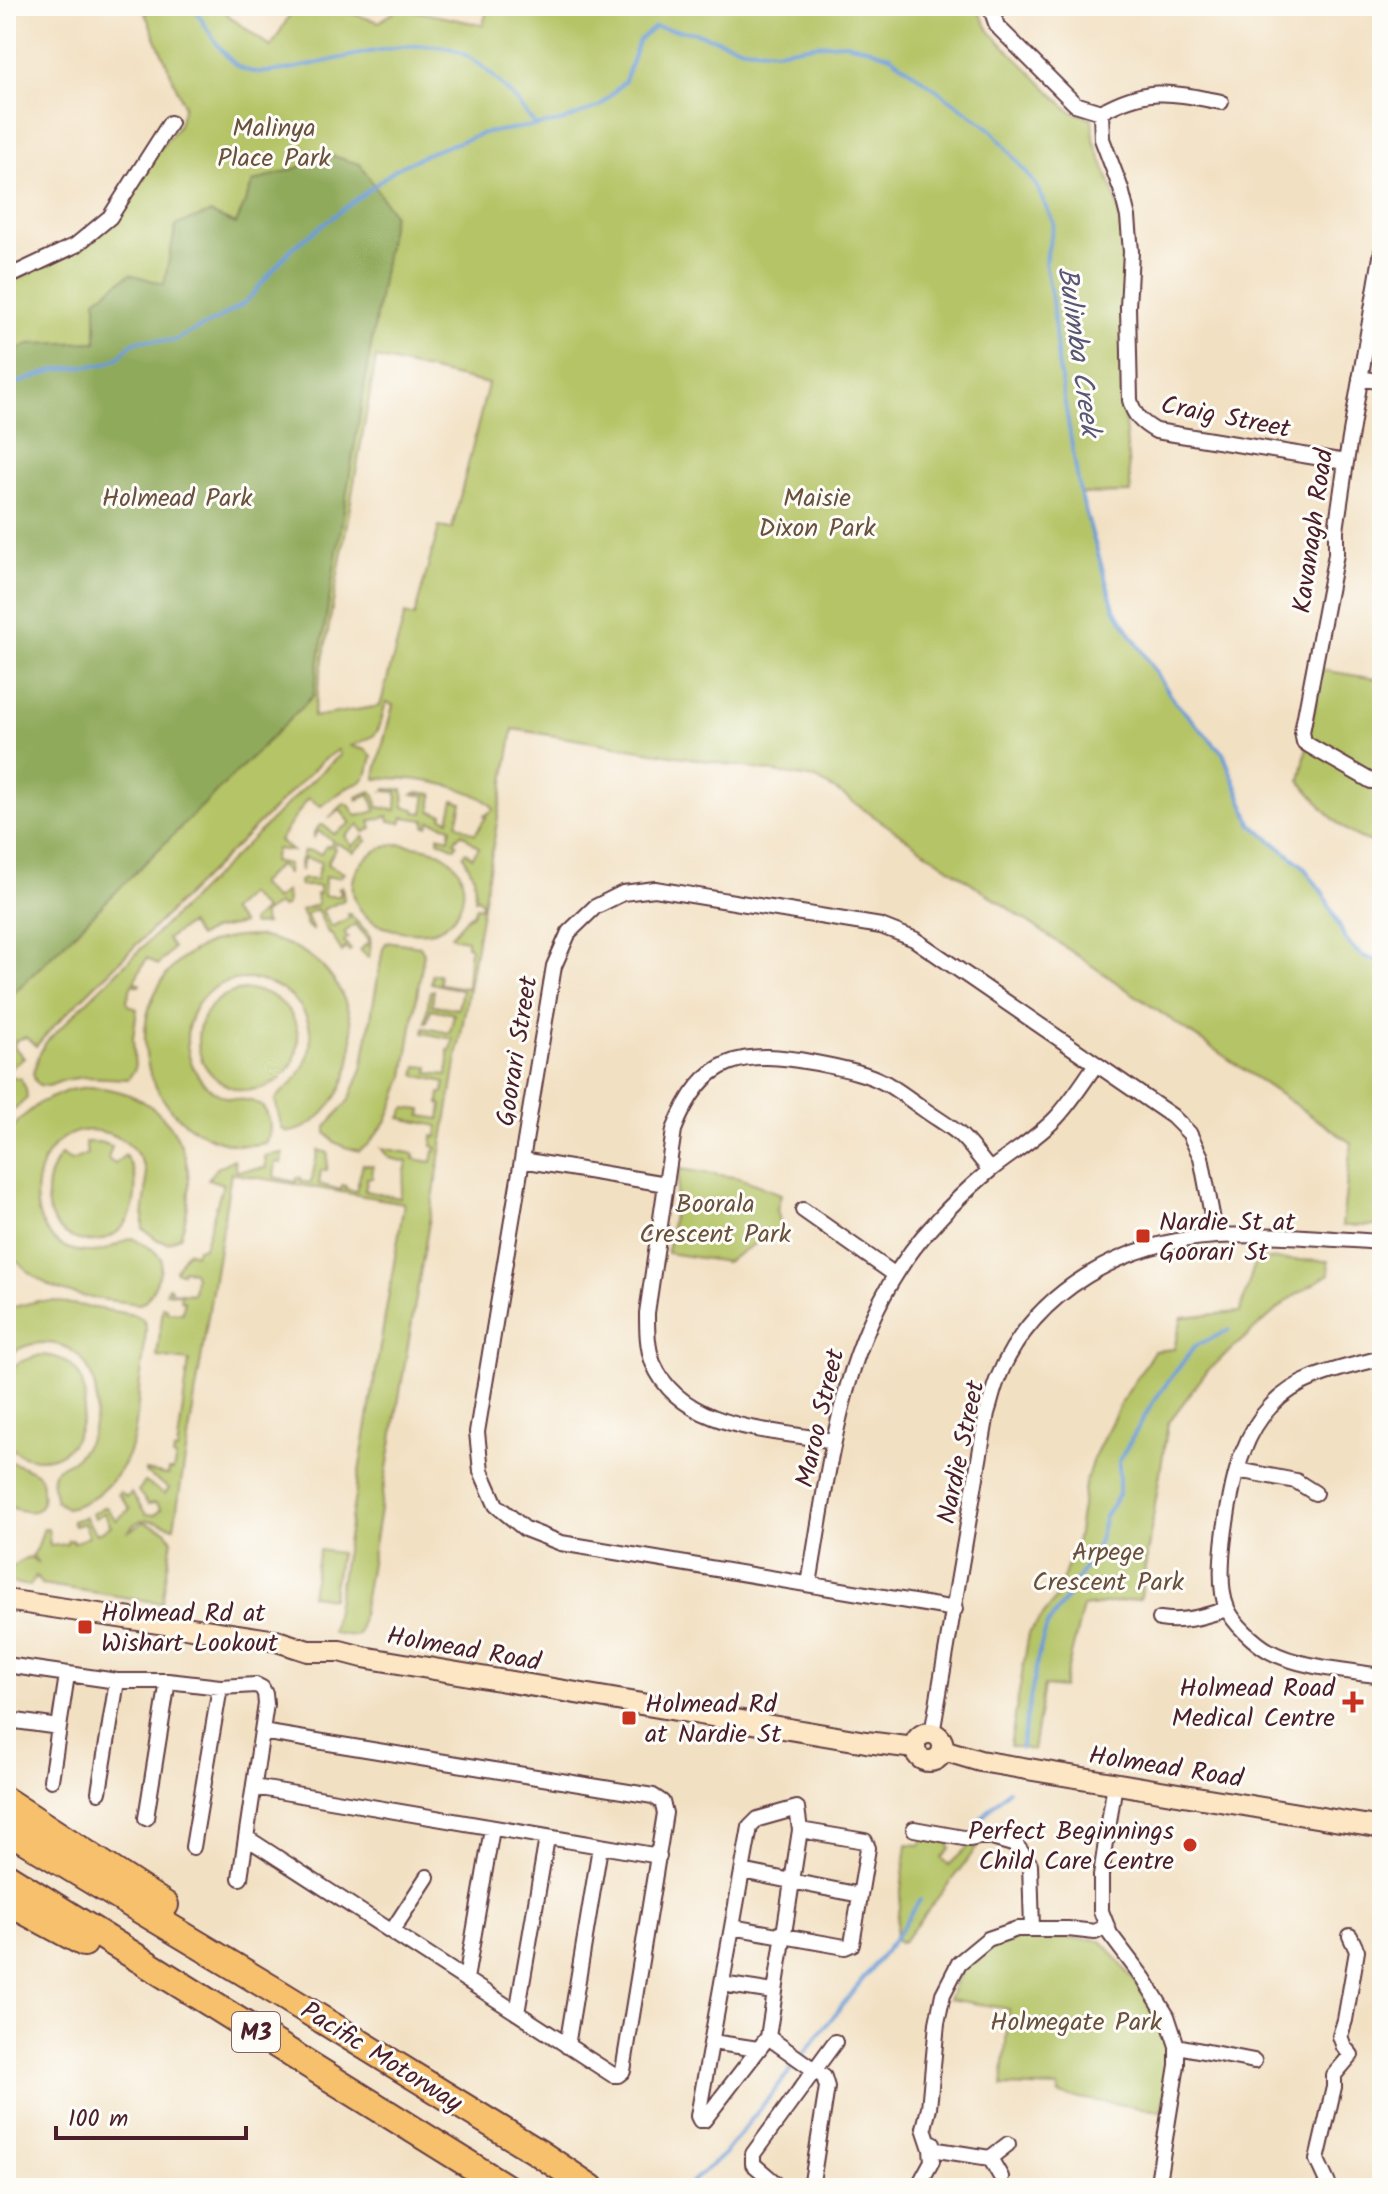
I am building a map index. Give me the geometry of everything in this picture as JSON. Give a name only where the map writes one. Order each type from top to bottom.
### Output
[{"type":"highway","points":[[6,1801],[251,1962],[277,1992]]},
{"type":"highway","name":"Pacific Motorway","points":[[6,1829],[277,1992],[591,2188]]},
{"type":"highway","name":"Pacific Motorway","points":[[6,1876],[507,2188]]},
{"type":"highway","points":[[6,1901],[96,1949],[132,1954]]},
{"type":"street","points":[[990,6],[997,26],[1075,104],[1101,112],[1141,94],[1161,92],[1221,102]]},
{"type":"street","name":"Craig Street","points":[[1101,112],[1102,139],[1121,189],[1129,229],[1130,400],[1133,412],[1156,431],[1346,462]]},
{"type":"street","points":[[6,278],[76,245],[110,217],[170,123]]},
{"type":"street","name":"Kavanagh Road","points":[[1371,781],[1304,742],[1302,732],[1336,554],[1336,530],[1346,462],[1382,251]]},
{"type":"street","points":[[1360,378],[1382,382]]},
{"type":"street","name":"Goorari Street","points":[[955,1609],[561,1543],[525,1529],[496,1505],[481,1471],[477,1432],[554,966],[569,932],[595,907],[623,893],[655,889],[881,926],[914,939],[1172,1116],[1189,1133],[1201,1157],[1216,1236]]},
{"type":"street","points":[[834,1441],[726,1423],[700,1413],[663,1381],[653,1362],[647,1341],[647,1313],[674,1130],[684,1106],[695,1088],[709,1074],[729,1063],[753,1057],[784,1057],[860,1072],[887,1084],[959,1134],[990,1170]]},
{"type":"street","name":"Maroo Street","points":[[809,1584],[834,1441],[851,1368],[880,1299],[894,1274],[934,1224],[990,1170],[1054,1120],[1096,1064]]},
{"type":"street","points":[[522,1160],[666,1184]]},
{"type":"street","points":[[803,1210],[894,1274]]},
{"type":"street","name":"Nardie Street","points":[[938,1742],[955,1609],[987,1413],[998,1378],[1018,1341],[1043,1310],[1069,1287],[1099,1267],[1136,1251],[1169,1242],[1216,1236],[1265,1236],[1382,1242]]},
{"type":"street","points":[[1382,1358],[1326,1372],[1297,1386],[1271,1405],[1252,1432],[1237,1470],[1222,1555],[1221,1579],[1227,1609],[1245,1632],[1268,1651],[1288,1660],[1382,1676]]},
{"type":"street","points":[[1237,1470],[1296,1481],[1315,1493]]},
{"type":"street","name":"Holmead Road","points":[[6,1600],[277,1641],[308,1651],[340,1651],[915,1748],[918,1756],[926,1761],[939,1758],[938,1742],[980,1761],[1382,1828]]},
{"type":"street","points":[[1160,1619],[1177,1622],[1198,1619],[1227,1609]]},
{"type":"street","points":[[6,1665],[117,1681],[168,1681],[220,1687],[248,1684],[262,1688],[266,1704],[240,1878]]},
{"type":"street","points":[[51,1780],[67,1675]]},
{"type":"street","points":[[99,1792],[117,1681]]},
{"type":"street","points":[[146,1818],[168,1681]]},
{"type":"street","points":[[193,1847],[220,1687]]},
{"type":"street","points":[[16,1721],[59,1727]]},
{"type":"street","points":[[247,1838],[613,2075],[623,2071],[659,1856],[665,1813],[662,1802],[653,1796],[262,1732]]},
{"type":"street","points":[[1115,1783],[1101,1875],[1101,1911],[1118,1946],[1167,2016],[1177,2046],[1177,2065],[1157,2188]]},
{"type":"street","points":[[254,1787],[659,1856]]},
{"type":"street","points":[[797,1808],[800,1830],[763,2043],[704,2120],[700,2120],[698,2116],[742,1871],[750,1827],[758,1819],[797,1808]]},
{"type":"street","points":[[466,1979],[492,1829]]},
{"type":"street","points":[[914,1829],[969,1839],[985,1836],[1016,1845],[1030,1864],[1032,1928]]},
{"type":"street","points":[[732,1927],[845,1947],[852,1944],[868,1848],[865,1841],[800,1830]]},
{"type":"street","points":[[517,2013],[547,1838]]},
{"type":"street","points":[[567,2046],[600,1847]]},
{"type":"street","points":[[742,1871],[860,1895]]},
{"type":"street","points":[[392,1931],[427,1877]]},
{"type":"street","points":[[920,2185],[932,2161],[933,2138],[928,2112],[940,2008],[943,1994],[959,1963],[988,1939],[1017,1929],[1083,1930],[1093,1924],[1105,1924]]},
{"type":"street","points":[[1327,2187],[1317,2160],[1334,2087],[1349,2071],[1352,2046],[1345,2020],[1357,1951],[1350,1936]]},
{"type":"street","points":[[722,1984],[774,1992]]},
{"type":"street","points":[[712,2042],[763,2043],[804,2063],[824,2077],[827,2087],[811,2188]]},
{"type":"street","points":[[781,2188],[753,2164],[753,2154],[804,2063],[835,2042]]},
{"type":"street","points":[[1177,2046],[1254,2061]]},
{"type":"street","points":[[931,2149],[990,2158],[1008,2144]]},
{"type":"street","points":[[990,2158],[1001,2177]]},
{"type":"green space","points":[[142,6],[221,6],[230,17],[271,47],[295,6],[327,6],[379,22],[400,8],[483,25],[488,6],[979,6],[990,32],[1070,111],[1092,118],[1094,141],[1114,193],[1124,253],[1123,401],[1131,493],[1080,494],[1114,608],[1175,702],[1223,753],[1252,825],[1302,865],[1323,893],[1345,938],[1355,950],[1382,962],[1382,1226],[1342,1226],[1351,1143],[837,791],[816,779],[513,729],[359,1633],[354,1636],[332,1633],[404,1203],[231,1173],[174,1527],[143,1521],[133,1525],[129,1531],[144,1522],[166,1530],[172,1540],[162,1603],[41,1584],[36,1576],[30,1586],[6,1582],[6,1572],[30,1557],[38,1563],[32,1555],[44,1528],[48,1528],[50,1546],[89,1537],[84,1523],[74,1526],[72,1521],[85,1517],[96,1534],[111,1526],[104,1513],[95,1518],[92,1514],[106,1507],[116,1520],[130,1509],[118,1494],[120,1492],[127,1497],[131,1493],[146,1514],[155,1515],[161,1509],[156,1503],[148,1504],[138,1491],[145,1482],[165,1494],[169,1488],[145,1471],[168,1475],[169,1470],[173,1470],[189,1361],[157,1357],[163,1307],[167,1307],[167,1312],[183,1313],[181,1294],[166,1292],[168,1287],[171,1292],[193,1294],[193,1272],[184,1269],[181,1273],[175,1271],[187,1251],[195,1254],[197,1249],[204,1247],[223,1184],[208,1179],[217,1168],[234,1159],[236,1171],[266,1168],[265,1156],[283,1153],[282,1163],[276,1162],[274,1177],[296,1182],[297,1177],[311,1183],[318,1150],[328,1153],[327,1170],[321,1170],[319,1184],[341,1190],[342,1185],[346,1186],[345,1189],[356,1191],[363,1164],[373,1166],[372,1178],[367,1178],[365,1191],[400,1198],[407,1162],[389,1158],[381,1148],[415,1154],[414,1159],[432,1162],[437,1148],[432,1146],[433,1136],[437,1137],[438,1126],[400,1118],[405,1108],[422,1110],[421,1116],[440,1119],[440,1093],[444,1093],[445,1082],[415,1075],[417,1066],[429,1067],[428,1073],[447,1075],[448,1050],[451,1050],[453,1039],[423,1033],[424,1028],[450,1033],[454,1014],[431,1009],[425,1022],[430,991],[434,990],[432,1005],[458,1009],[462,990],[431,983],[432,974],[439,974],[440,984],[467,988],[470,947],[467,940],[451,935],[473,914],[476,907],[481,908],[482,903],[475,899],[474,877],[463,855],[466,852],[472,857],[479,848],[462,833],[454,841],[457,844],[455,848],[438,840],[438,836],[449,839],[451,827],[430,821],[425,826],[425,820],[403,817],[401,823],[389,821],[388,816],[370,821],[372,829],[364,832],[359,825],[345,836],[352,846],[364,836],[367,841],[354,852],[336,843],[327,864],[344,873],[340,877],[325,877],[324,896],[340,896],[341,890],[338,889],[342,886],[344,900],[322,910],[331,927],[349,918],[350,914],[370,936],[371,941],[369,958],[360,950],[370,941],[355,924],[344,933],[348,937],[344,941],[351,950],[345,948],[342,952],[328,933],[317,909],[306,914],[313,931],[307,926],[301,910],[318,904],[316,894],[319,894],[319,886],[300,886],[299,881],[316,880],[321,862],[304,858],[301,871],[300,862],[304,851],[321,854],[333,841],[318,831],[314,837],[314,832],[323,825],[334,834],[351,823],[340,810],[329,818],[345,803],[357,816],[376,811],[370,795],[357,800],[357,797],[371,791],[378,807],[396,810],[397,792],[383,791],[386,789],[403,790],[404,807],[423,813],[426,796],[413,794],[433,794],[431,811],[443,814],[442,817],[449,820],[454,800],[462,803],[457,824],[475,834],[484,816],[494,809],[485,800],[456,788],[422,781],[376,779],[393,705],[386,702],[377,732],[351,746],[366,750],[372,756],[368,773],[361,782],[321,806],[308,798],[279,841],[292,851],[276,849],[273,861],[288,864],[287,873],[279,865],[259,884],[275,900],[286,891],[287,905],[281,908],[278,904],[262,915],[266,924],[253,925],[251,922],[264,910],[248,894],[230,911],[242,924],[212,930],[198,937],[189,924],[167,939],[173,948],[158,965],[147,958],[134,981],[140,984],[132,984],[127,1000],[128,1005],[137,1009],[133,1038],[135,1069],[128,1079],[85,1077],[49,1086],[39,1085],[33,1073],[46,1042],[340,755],[338,750],[322,761],[36,1046],[26,1037],[16,1040],[14,1047],[24,1058],[6,1071],[6,284],[80,249],[179,125],[184,105]],"holes":[[[376,358],[488,384],[452,529],[439,527],[414,617],[405,614],[380,706],[313,717]]]},
{"type":"green space","name":"Holmead Park","points":[[333,156],[360,164],[393,214],[313,696],[6,1001],[6,354],[29,344],[96,342],[96,299],[130,274],[164,284],[176,225],[210,213],[236,224],[253,182]]},
{"type":"green space","points":[[1322,670],[1382,680],[1382,844],[1368,841],[1345,829],[1300,781]]},
{"type":"green space","points":[[400,844],[442,854],[456,866],[462,877],[462,901],[450,922],[439,929],[411,932],[384,927],[369,919],[356,901],[353,889],[358,868],[375,851]]},
{"type":"green space","points":[[258,936],[300,950],[319,964],[334,981],[350,1021],[352,1044],[342,1087],[329,1107],[311,1124],[288,1132],[282,1129],[275,1100],[297,1077],[308,1056],[310,1031],[303,1010],[288,994],[269,983],[247,979],[225,982],[206,994],[188,1027],[188,1051],[197,1074],[225,1097],[257,1103],[269,1118],[270,1129],[265,1143],[242,1145],[205,1135],[178,1117],[160,1094],[148,1066],[145,1037],[149,1008],[162,982],[182,959],[216,941]]},
{"type":"green space","points":[[386,943],[420,946],[424,953],[404,1076],[386,1122],[369,1144],[359,1151],[334,1142],[326,1133],[326,1127],[349,1100],[362,1069],[383,948]]},
{"type":"green space","points":[[248,990],[267,993],[284,1004],[295,1021],[298,1040],[295,1059],[284,1076],[267,1087],[248,1090],[229,1087],[212,1076],[201,1059],[198,1040],[201,1021],[212,1004],[229,993]]},
{"type":"green space","points":[[6,1071],[10,1076],[21,1079],[27,1098],[14,1110],[6,1110]]},
{"type":"green space","points":[[89,1087],[118,1091],[142,1101],[162,1116],[176,1135],[185,1157],[189,1182],[180,1237],[167,1243],[143,1229],[147,1183],[144,1167],[131,1147],[110,1134],[82,1131],[60,1140],[45,1159],[37,1183],[37,1208],[46,1230],[64,1246],[98,1252],[132,1238],[152,1249],[161,1258],[160,1270],[156,1284],[140,1304],[82,1296],[48,1285],[19,1262],[6,1245],[6,1139],[20,1119],[41,1102],[69,1090]]},
{"type":"green space","points":[[85,1142],[112,1146],[108,1159],[115,1164],[125,1155],[135,1183],[134,1202],[128,1220],[116,1233],[102,1240],[87,1241],[72,1237],[59,1228],[50,1214],[47,1195],[53,1169],[61,1155],[71,1161],[87,1154]]},
{"type":"green space","name":"Boorala Crescent Park","points":[[680,1169],[740,1178],[781,1194],[777,1209],[781,1227],[726,1262],[667,1253]]},
{"type":"green space","name":"Arpege Crescent Park","points":[[1256,1259],[1328,1261],[1329,1274],[1287,1301],[1208,1370],[1168,1423],[1140,1599],[1083,1607],[1063,1688],[1044,1686],[1033,1750],[1010,1746],[1029,1633],[1055,1600],[1077,1540],[1085,1484],[1093,1459],[1121,1403],[1154,1351],[1174,1349],[1182,1317],[1240,1312]]},
{"type":"green space","points":[[38,1301],[135,1315],[143,1319],[146,1327],[136,1421],[129,1452],[117,1474],[100,1492],[66,1508],[56,1501],[54,1474],[82,1451],[87,1443],[96,1412],[96,1395],[86,1365],[76,1353],[62,1346],[45,1343],[29,1345],[6,1359],[6,1309]]},
{"type":"green space","points":[[40,1355],[52,1356],[70,1364],[81,1379],[85,1398],[82,1420],[71,1445],[57,1455],[38,1459],[20,1454],[6,1442],[6,1377],[19,1362]]},
{"type":"green space","points":[[6,1459],[39,1477],[42,1500],[37,1510],[6,1506]]},
{"type":"green space","points":[[319,1550],[340,1553],[332,1598],[311,1595]]},
{"type":"green space","points":[[923,1835],[949,1843],[950,1849],[942,1858],[949,1865],[970,1845],[978,1846],[903,1942],[899,1943],[895,1938],[907,1844],[921,1845]]},
{"type":"green space","name":"Holmegate Park","points":[[1017,1938],[1091,1939],[1101,1941],[1109,1949],[1149,2001],[1164,2030],[1169,2062],[1162,2111],[1059,2095],[1058,2088],[1002,2086],[1009,2009],[949,1999],[963,1967],[991,1947]]},
{"type":"waterway","points":[[193,6],[227,57],[241,68],[254,72],[282,70],[400,47],[441,47],[457,51],[490,74],[536,126]]},
{"type":"waterway","name":"Bulimba Creek","points":[[6,387],[55,370],[105,364],[118,358],[131,344],[140,340],[173,341],[218,319],[246,302],[291,249],[396,169],[431,152],[484,133],[560,122],[600,106],[625,81],[639,40],[655,27],[696,33],[743,48],[777,51],[845,43],[890,56],[992,130],[1036,185],[1054,224],[1045,262],[1080,493],[1114,608],[1175,702],[1223,753],[1252,825],[1302,865],[1323,893],[1345,938],[1355,950],[1382,962]]},
{"type":"waterway","points":[[1377,1205],[1382,1201]]},
{"type":"waterway","points":[[1021,1748],[1039,1652],[1047,1626],[1098,1544],[1105,1516],[1119,1495],[1119,1461],[1153,1402],[1195,1346],[1229,1330]]},
{"type":"waterway","points":[[977,1823],[1008,1790]]},
{"type":"waterway","points":[[685,2188],[724,2154],[894,1940],[920,1900]]},
{"type":"place","name":"Nardie St at Goorari St","points":[[1143,1236]]},
{"type":"place","name":"Holmead Rd at Wishart Lookout","points":[[85,1627]]},
{"type":"place","name":"Holmead Road Medical Centre","points":[[1353,1702]]},
{"type":"place","name":"Holmead Rd at Nardie St","points":[[629,1718]]},
{"type":"place","name":"Perfect Beginnings Child Care Centre","points":[[1190,1845]]},
{"type":"park label","name":"Malinya Place Park","points":[[274,142]]},
{"type":"park label","name":"Maisie Dixon Park","points":[[817,512]]}]
